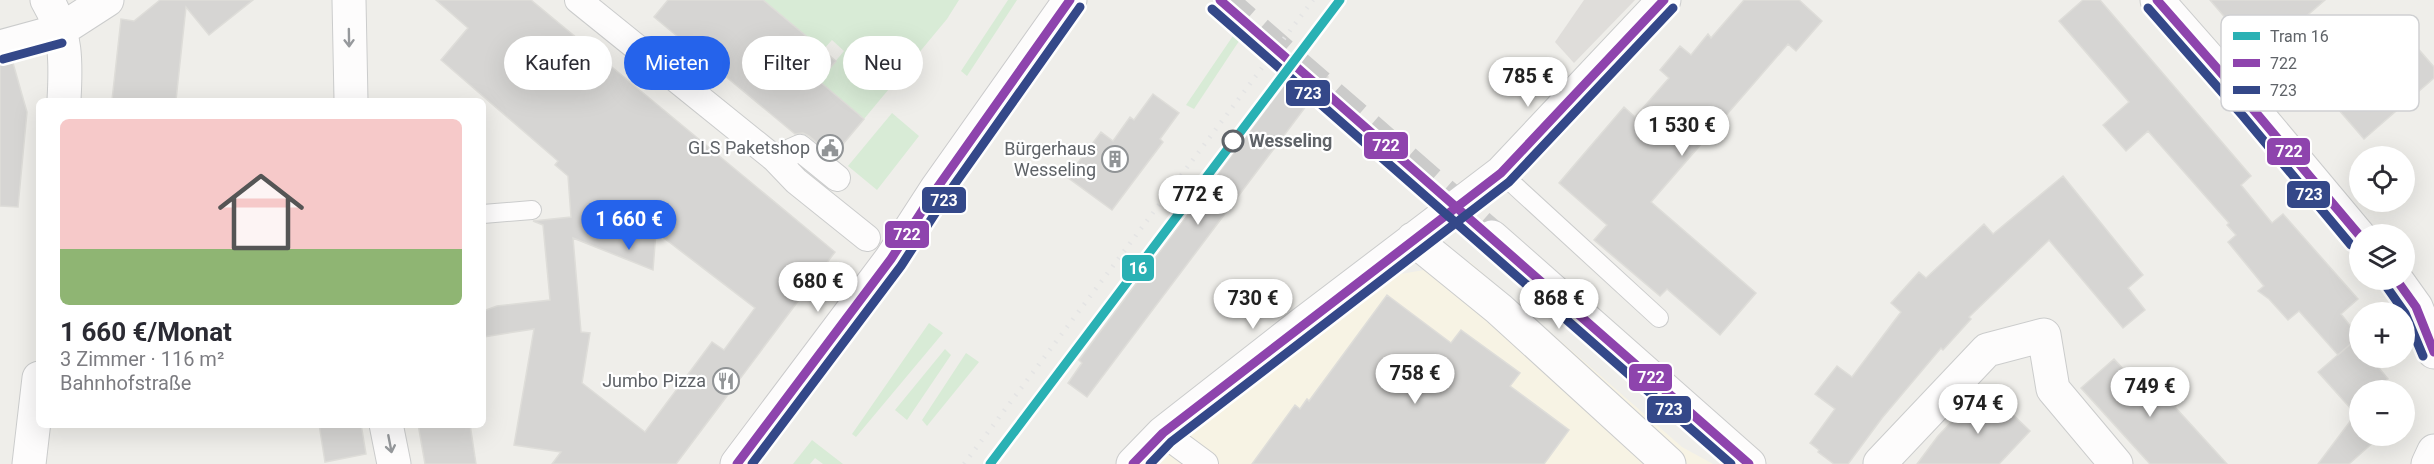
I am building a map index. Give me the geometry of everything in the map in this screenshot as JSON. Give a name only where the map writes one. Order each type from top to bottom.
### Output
[{"type":"street","points":[[47,0],[60,31],[66,59],[64,98]]},
{"type":"street","points":[[0,48],[60,31],[107,0]]},
{"type":"street","points":[[349,0],[351,98]]},
{"type":"street","points":[[578,0],[775,159],[796,181],[867,238]]},
{"type":"street","points":[[737,464],[891,259],[944,179],[1070,0]]},
{"type":"street","points":[[1133,464],[1163,433],[1501,173],[1664,0]]},
{"type":"street","points":[[2159,1],[2221,72]]},
{"type":"street","points":[[2255,111],[2349,224]]},
{"type":"street","points":[[775,159],[800,148],[837,178]]},
{"type":"street","points":[[1492,237],[1749,464]]},
{"type":"street","points":[[1413,239],[1499,309],[1669,464]]},
{"type":"street","points":[[2404,290],[2416,307],[2434,352]]},
{"type":"street","points":[[1880,463],[1987,350],[2044,335],[2053,389],[2116,464]]},
{"type":"street","points":[[29,464],[36,404]]},
{"type":"street","points":[[387,428],[394,464]]},
{"type":"street","points":[[1163,433],[1205,464]]},
{"type":"street","points":[[2428,464],[2434,452]]},
{"type":"lane","points":[[1501,173],[1659,318]]},
{"type":"lane","points":[[486,214],[532,210]]},
{"type":"shaded area","points":[[1584,0],[1635,0],[1574,63],[1555,42]]},
{"type":"shaded area","points":[[1470,262],[1682,447],[1713,464],[1146,464],[1372,279]]},
{"type":"green space","points":[[716,0],[959,0],[947,19],[923,48],[923,36],[843,36],[843,50],[831,41],[831,36],[793,36]]},
{"type":"green space","points":[[1008,0],[1017,0],[967,76],[961,71]]},
{"type":"green space","points":[[1239,27],[1245,32],[1194,109],[1186,105]]},
{"type":"green space","points":[[843,52],[843,90],[888,90],[864,119],[830,90],[831,66]]},
{"type":"green space","points":[[892,113],[919,136],[877,190],[848,166]]},
{"type":"green space","points":[[929,323],[943,333],[856,437],[852,434]]},
{"type":"green space","points":[[945,349],[951,355],[907,420],[895,410]]},
{"type":"green space","points":[[966,353],[979,362],[927,426],[922,420]]},
{"type":"green space","points":[[812,440],[843,464],[823,464],[815,458],[810,464],[793,464]]},
{"type":"building","points":[[160,0],[253,0],[209,35],[186,7],[176,98],[112,98],[121,19],[134,21]]},
{"type":"building","points":[[436,0],[531,0],[574,36],[504,36],[504,90],[612,90],[612,67],[624,77],[624,90],[640,90],[835,252],[676,464],[552,464],[561,452],[514,445],[534,329],[486,337],[486,310],[497,306],[550,300],[543,225],[533,221],[571,217],[568,176],[555,165],[558,161],[441,60],[468,28]],"holes":[[[656,232],[755,308],[724,350],[712,342],[645,432],[582,383],[590,333],[581,332],[573,238],[653,270]]]},
{"type":"building","points":[[668,0],[763,0],[806,36],[742,36],[742,90],[830,90],[864,119],[833,156],[809,136],[803,133],[795,134],[730,80],[730,36],[677,36],[654,17]]},
{"type":"building","points":[[1744,0],[1799,0],[1822,21],[1796,51],[1788,44],[1651,202],[1756,293],[1720,335],[1667,289],[1660,296],[1594,240],[1607,225],[1559,183],[1624,107],[1635,117],[1669,78],[1660,70],[1680,46],[1691,55],[1708,34],[1711,38]]},
{"type":"building","points":[[2083,0],[2100,0],[2251,176],[2241,185],[2272,223],[2283,214],[2358,299],[2349,302],[2349,307],[2341,314],[2349,324],[2349,368],[2379,368],[2388,379],[2349,380],[2349,407],[2318,372],[2338,355],[2299,311],[2288,320],[2269,299],[2258,291],[2264,286],[2228,242],[2236,235],[2227,225],[2229,223],[2148,131],[2126,151],[2103,125],[2129,102],[2059,21]]},
{"type":"building","points":[[2210,0],[2325,0],[2308,15],[2223,15]]},
{"type":"building","points":[[2419,50],[2434,67],[2434,78],[2419,91]]},
{"type":"building","points":[[831,57],[836,61],[831,67]]},
{"type":"building","points":[[1303,60],[1328,77],[1087,397],[1068,383],[1082,363],[1079,360]]},
{"type":"building","points":[[13,63],[27,112],[18,207],[0,206],[0,65]]},
{"type":"building","name":"Bürgerhaus Wesseling","points":[[1153,94],[1179,113],[1160,139],[1163,142],[1112,210],[1067,177],[1101,132],[1113,141],[1130,117],[1134,120]]},
{"type":"building","points":[[2340,111],[2396,111],[2364,139]]},
{"type":"building","points":[[2063,176],[2143,275],[2128,288],[2145,310],[2123,328],[2049,240],[1969,317],[1971,319],[1943,350],[1941,348],[1882,418],[1848,464],[1834,464],[1818,452],[1819,450],[1810,443],[1835,409],[1815,394],[1837,366],[1852,377],[1901,312],[1891,303],[1919,272],[1926,278],[1984,224],[1993,234]]},
{"type":"building","points":[[1387,295],[1451,343],[1461,330],[1520,373],[1510,386],[1569,430],[1544,464],[1252,464],[1295,405],[1300,409],[1307,399],[1309,401]]},
{"type":"building","points":[[2114,359],[2141,388],[2158,372],[2183,399],[2175,407],[2227,464],[2150,464],[2081,388]]},
{"type":"building","points":[[1984,387],[2030,431],[1999,464],[1917,464],[1938,436]]},
{"type":"building","points":[[2349,423],[2349,446],[2369,446],[2349,464],[2318,464]]},
{"type":"building","points":[[320,428],[362,428],[366,454],[325,462]]},
{"type":"building","points":[[419,428],[471,428],[476,464],[425,464]]},
{"type":"tunnel","points":[[1220,0],[1492,237]]},
{"type":"railway","points":[[964,464],[1313,0]]},
{"type":"tram line","name":"16","points":[[990,464],[1340,0]]},
{"type":"transit line","name":"722","points":[[737,464],[891,259],[937,188],[1070,0]]},
{"type":"transit line","name":"722","points":[[1220,0],[1749,464]]},
{"type":"transit line","name":"722","points":[[1133,464],[1163,433],[1501,173],[1664,0]]},
{"type":"transit line","name":"722","points":[[2157,0],[2221,73]]},
{"type":"transit line","name":"723","points":[[752,464],[901,266],[947,195],[1080,7]]},
{"type":"transit line","name":"723","points":[[1150,464],[1171,442],[1509,182],[1673,8]]},
{"type":"transit line","name":"723","points":[[2148,8],[2221,91]]},
{"type":"transit line","name":"723","points":[[1212,9],[1731,464]]},
{"type":"transit line","name":"723","points":[[3,59],[62,43]]},
{"type":"transit line","name":"723","points":[[2239,111],[2349,243]]},
{"type":"transit line","name":"722","points":[[2255,111],[2350,224]]},
{"type":"transit line","name":"723","points":[[2389,290],[2405,313],[2423,356]]},
{"type":"transit line","name":"722","points":[[2404,290],[2416,307],[2434,352]]},
{"type":"place","name":"Wesseling","points":[[1233,141]]},
{"type":"place","name":"GLS Paketshop","points":[[830,148]]},
{"type":"place","name":"Bürgerhaus Wesseling","points":[[1115,159]]},
{"type":"place","name":"Jumbo Pizza","points":[[726,381]]}]
